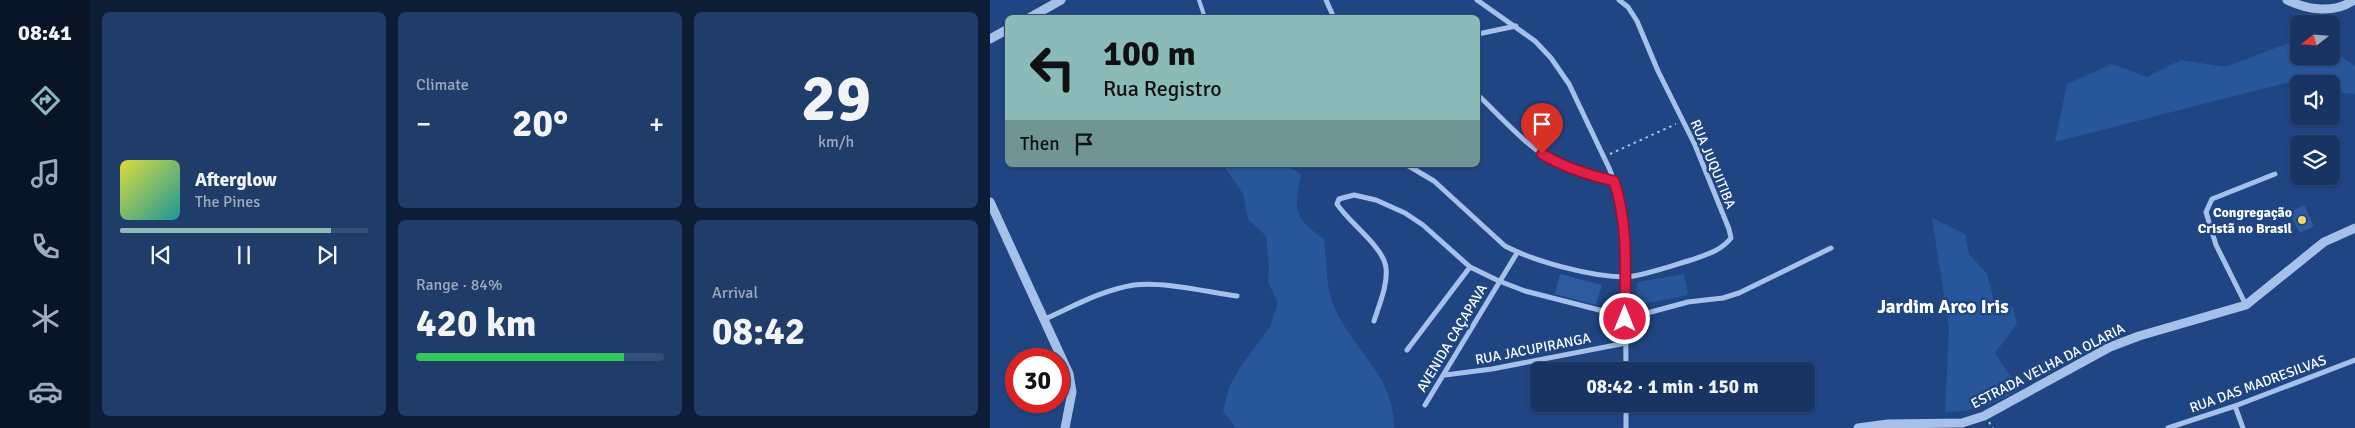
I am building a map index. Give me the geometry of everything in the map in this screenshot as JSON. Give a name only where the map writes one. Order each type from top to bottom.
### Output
[{"type":"street","points":[[1034,15],[1061,0]]},
{"type":"street","points":[[1326,0],[1333,15]]},
{"type":"street","points":[[1477,0],[1516,26],[1541,46],[1569,84],[1614,181],[1622,204],[1625,230],[1626,362]]},
{"type":"street","name":"RUA JUQUITIBA","points":[[1619,0],[1628,7],[1637,21],[1695,145],[1729,229],[1730,238],[1722,247],[1709,254],[1676,265],[1625,277]]},
{"type":"street","points":[[2287,0],[2306,7],[2319,9],[2330,9],[2354,2]]},
{"type":"street","points":[[1480,34],[1516,26]]},
{"type":"street","points":[[990,39],[1005,31]]},
{"type":"street","points":[[1480,97],[1542,154],[1560,165],[1575,171],[1614,181]]},
{"type":"street","points":[[1410,167],[1434,180],[1457,199],[1505,246],[1517,253],[1593,273],[1625,277]]},
{"type":"street","points":[[2246,304],[2216,245],[2206,212],[2212,199],[2275,174]]},
{"type":"street","points":[[1374,322],[1385,284],[1386,268],[1382,254],[1353,225],[1337,204],[1343,196],[1354,195],[1376,200],[1405,213],[1423,224],[1470,267],[1499,281],[1525,291],[1607,312],[1625,319],[1688,302],[1723,298],[1739,293],[1831,248]]},
{"type":"street","points":[[990,202],[1069,374],[1072,392],[1065,428]]},
{"type":"street","name":"ESTRADA VELHA DA OLARIA","points":[[1858,428],[1888,424],[1962,423],[1984,416],[2110,347],[2139,336],[2246,304],[2324,242],[2355,228]]},
{"type":"street","name":"AVENIDA CAÇAPAVA","points":[[1425,405],[1445,375],[1517,253]]},
{"type":"street","points":[[1407,350],[1470,267]]},
{"type":"street","points":[[1045,319],[1083,301],[1113,290],[1136,285],[1236,296]]},
{"type":"street","name":"RUA JACUPIRANGA","points":[[1445,375],[1492,369],[1626,343]]},
{"type":"street","name":"RUA DAS MADRESILVAS","points":[[2168,428],[2235,406],[2355,360]]},
{"type":"street","points":[[2235,406],[2243,428]]},
{"type":"street","points":[[1626,412],[1626,428]]},
{"type":"lane","points":[[1199,0],[1203,15]]},
{"type":"path","points":[[1604,157],[1683,121]]},
{"type":"shaded area","points":[[2290,42],[2290,65],[2340,65],[2340,55],[2355,66],[2355,94],[2340,93],[2340,75],[2290,75],[2290,82],[2055,142],[2067,84],[2112,64],[2147,77],[2181,60],[2225,67]]},
{"type":"shaded area","points":[[1224,167],[1289,167],[1301,174],[1297,197],[1298,212],[1306,225],[1324,239],[1328,285],[1332,303],[1345,326],[1381,379],[1388,394],[1394,428],[1236,428],[1223,411],[1229,387],[1241,366],[1270,327],[1278,303],[1268,282],[1269,267],[1266,236],[1248,219],[1243,194]]},
{"type":"shaded area","points":[[1932,218],[1965,234],[1969,254],[1987,274],[1995,304],[2013,307],[2017,324],[1995,353],[2019,389],[1993,403],[1965,411],[1945,412],[1949,328]]},
{"type":"shaded area","points":[[1684,274],[1688,295],[1633,306],[1638,282]]},
{"type":"building","name":"Congregação Cristã no Brasil","points":[[2304,205],[2314,226],[2300,233],[2289,213]]},
{"type":"building","points":[[1560,274],[1602,285],[1596,305],[1555,294]]},
{"type":"place","name":"Congregação Cristã no Brasil","points":[[2302,220]]},
{"type":"district","name":"Jardim Arco Iris","points":[[1943,307]]},
{"type":"route","points":[[1542,154],[1560,165],[1582,174],[1614,181],[1622,204],[1625,230],[1625,319]]}]
